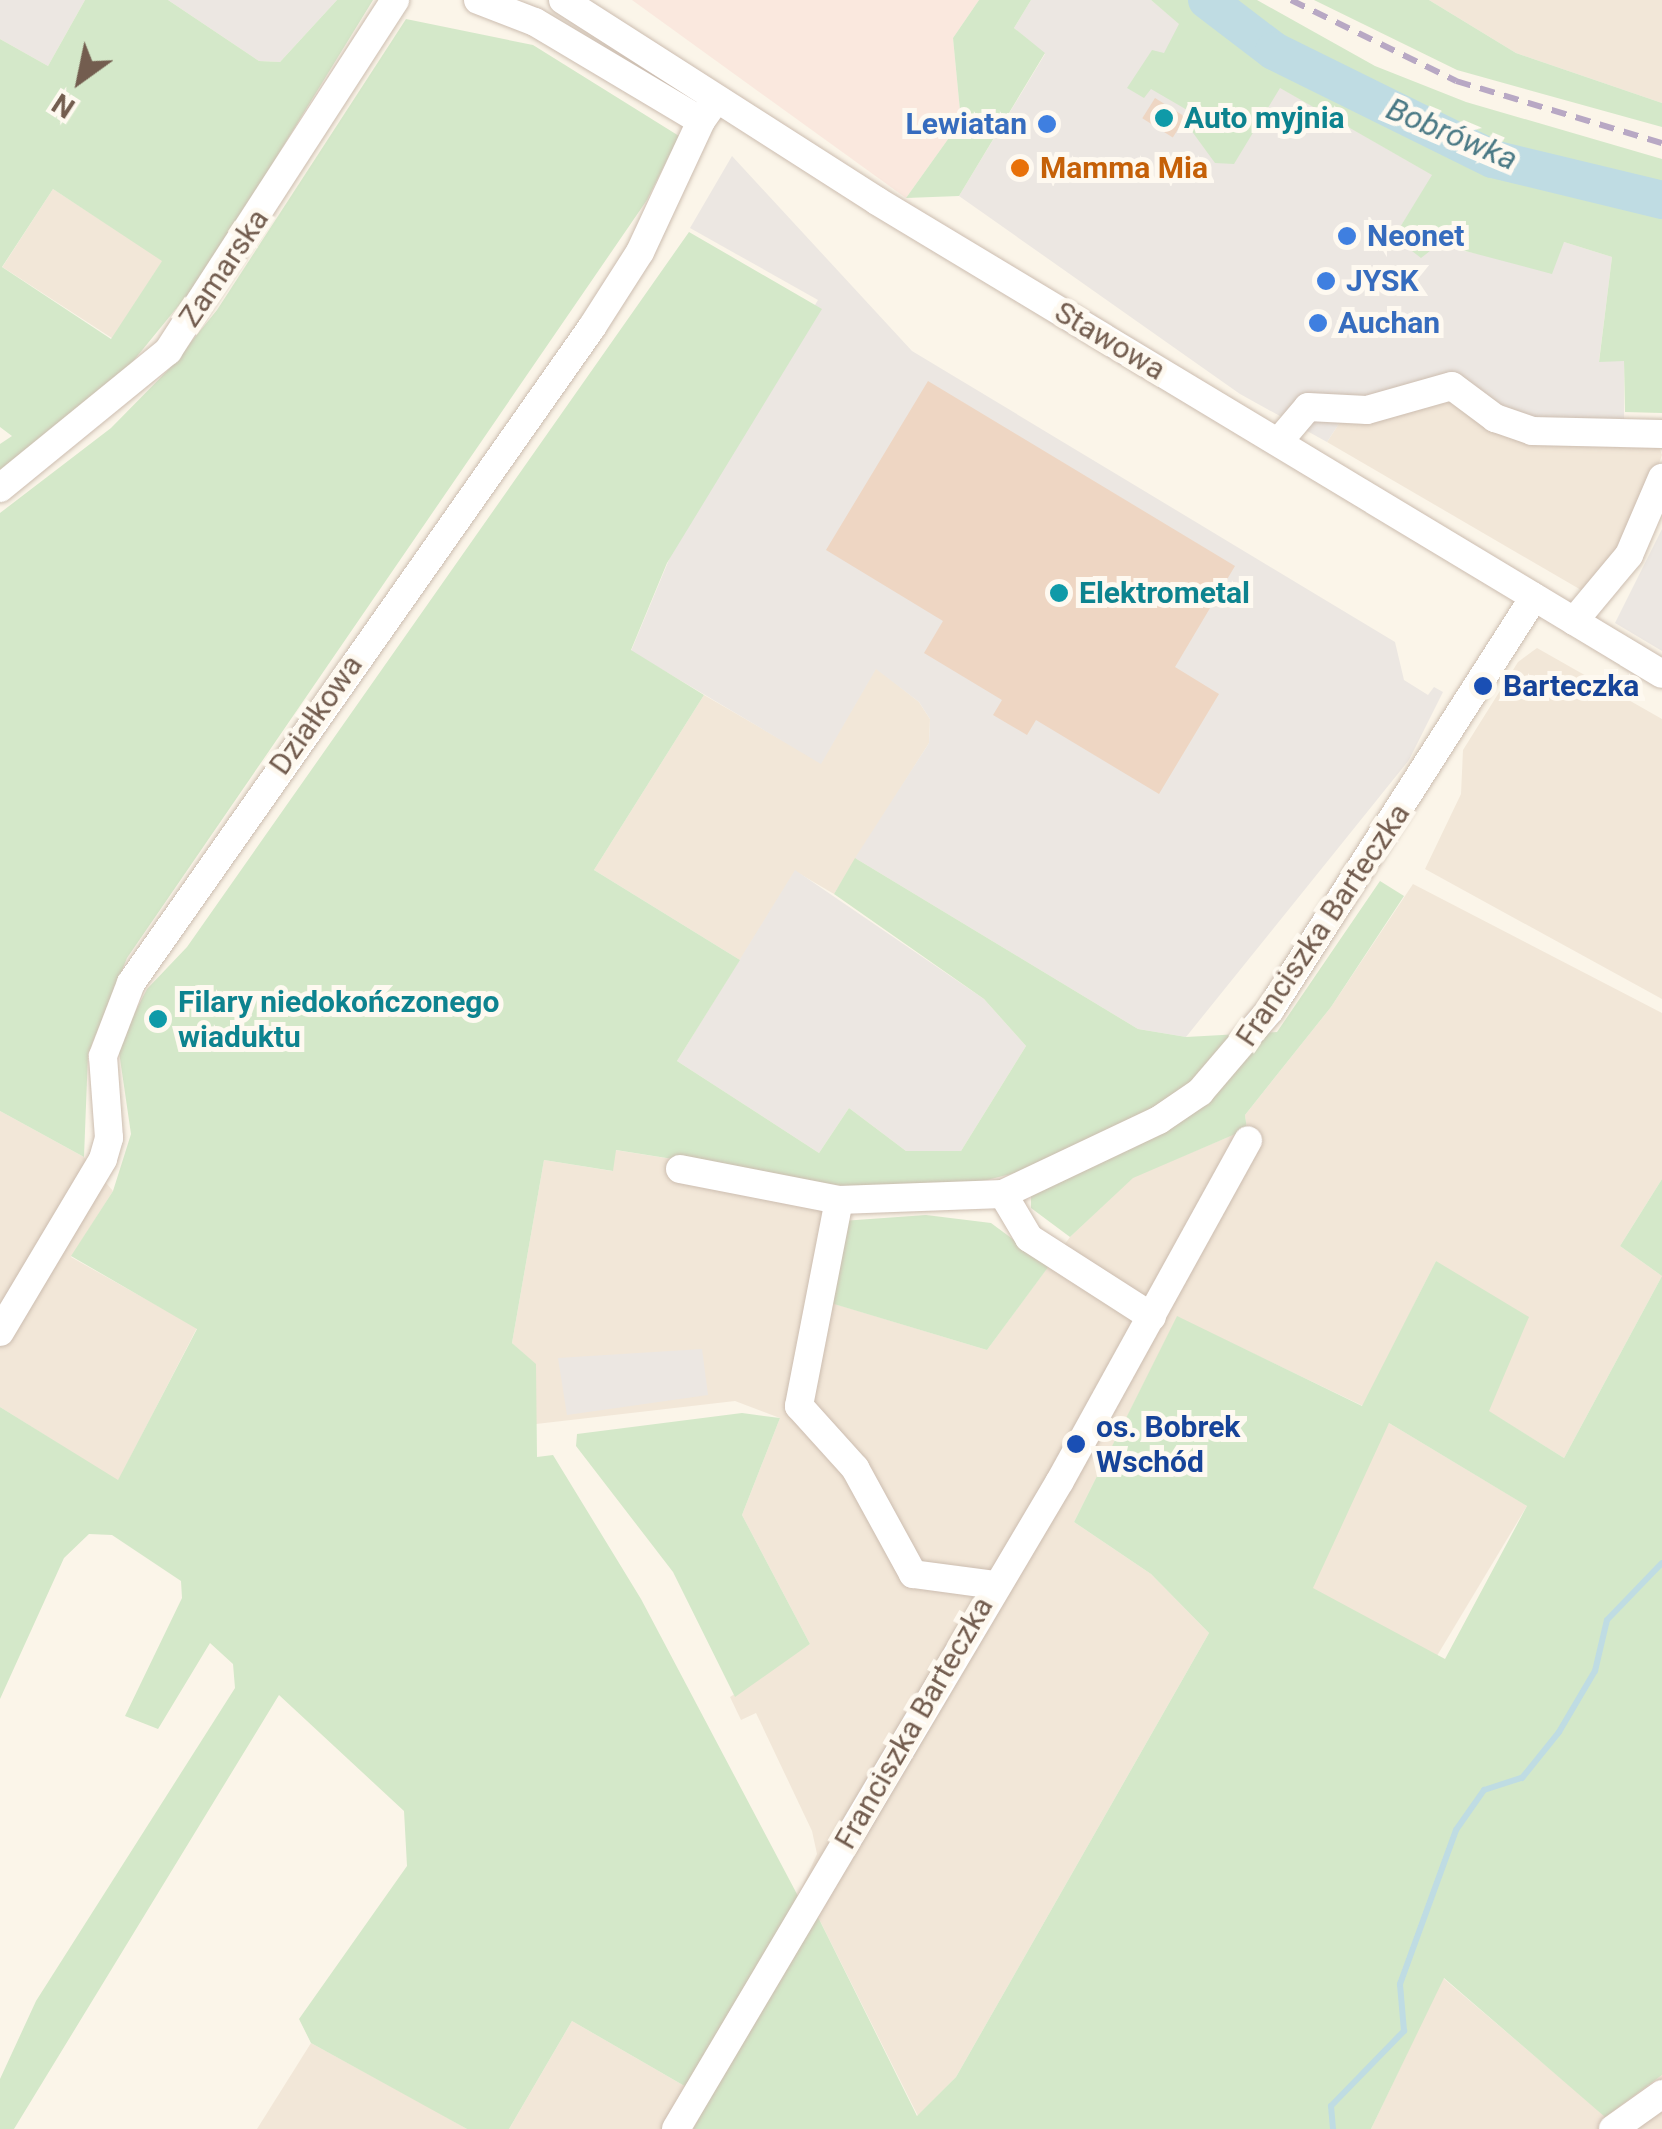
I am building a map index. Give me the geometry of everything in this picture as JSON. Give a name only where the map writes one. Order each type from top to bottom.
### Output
[{"type":"street","name":"Zamarska","points":[[0,488],[168,351],[395,0]]},
{"type":"street","points":[[478,0],[535,22],[709,110]]},
{"type":"street","name":"Stawowa","points":[[563,0],[709,110],[1280,440],[1662,674]]},
{"type":"street","name":"Działkowa","points":[[0,1332],[103,1159],[109,1138],[102,1056],[131,983],[592,327],[640,252],[709,110]]},
{"type":"street","points":[[1280,440],[1308,407],[1380,408],[1452,386],[1495,418],[1532,431],[1662,434]]},
{"type":"street","points":[[1574,621],[1629,555],[1662,478]]},
{"type":"street","name":"Franciszka Barteczka","points":[[1002,1194],[1116,1146],[1200,1092],[1235,1056],[1312,951],[1534,597]]},
{"type":"street","name":"Franciszka Barteczka","points":[[676,2129],[1152,1318],[1248,1141]]},
{"type":"street","points":[[680,1170],[840,1200],[1002,1194],[1029,1238],[1152,1318]]},
{"type":"street","points":[[840,1200],[799,1406],[855,1468],[914,1574],[994,1585]]},
{"type":"street","points":[[1613,2129],[1662,2094]]},
{"type":"shaded area","points":[[0,0],[85,0],[48,66],[0,39]]},
{"type":"shaded area","points":[[168,0],[337,0],[280,62],[259,61]]},
{"type":"shaded area","points":[[632,0],[979,0],[953,38],[961,121],[906,198]]},
{"type":"shaded area","points":[[1031,0],[1151,0],[1180,24],[1151,88],[1195,114],[1188,126],[1234,163],[1279,87],[1433,175],[1394,237],[1484,255],[1564,242],[1612,257],[1599,361],[1624,361],[1624,445],[1446,396],[1385,420],[1342,419],[1327,442],[1240,394],[959,196],[1045,54],[1014,28]]},
{"type":"shaded area","points":[[1429,0],[1662,0],[1662,103],[1516,53]]},
{"type":"shaded area","points":[[732,156],[912,351],[1395,642],[1404,680],[1428,695],[1434,687],[1443,692],[1409,760],[1186,1037],[1138,1029],[855,858],[929,743],[930,719],[919,702],[876,669],[821,764],[631,651],[688,514],[818,300],[690,228]]},
{"type":"shaded area","points":[[53,189],[163,260],[112,338],[2,267]]},
{"type":"shaded area","points":[[1447,396],[1657,441],[1662,455],[1637,524],[1588,594],[1327,442],[1342,419]]},
{"type":"shaded area","points":[[1662,529],[1662,651],[1615,623]]},
{"type":"shaded area","points":[[1537,648],[1662,719],[1662,999],[1425,869],[1461,794],[1463,750],[1518,662]]},
{"type":"shaded area","points":[[876,668],[919,702],[930,719],[929,743],[834,894],[795,871],[740,960],[594,870],[704,695],[821,763]]},
{"type":"shaded area","points":[[795,870],[984,999],[1026,1046],[961,1151],[906,1151],[849,1108],[819,1153],[677,1061]]},
{"type":"shaded area","points":[[1413,884],[1662,1013],[1662,1179],[1620,1246],[1662,1276],[1564,1458],[1488,1411],[1436,1261],[1363,1406],[1177,1317],[1074,1522],[1151,1574],[1209,1633],[956,2077],[918,2116],[814,1909],[798,1896],[817,1854],[812,1831],[756,1713],[741,1720],[730,1697],[810,1644],[742,1515],[780,1418],[735,1401],[536,1424],[535,1364],[512,1343],[544,1160],[612,1171],[615,1150],[849,1187],[825,1301],[987,1350],[1070,1237],[1133,1177],[1247,1129],[1245,1115],[1331,1007]]},
{"type":"shaded area","points":[[0,1111],[84,1157],[113,1191],[71,1257],[197,1328],[118,1481],[0,1407]]},
{"type":"shaded area","points":[[702,1349],[708,1395],[567,1415],[558,1358]]},
{"type":"shaded area","points":[[1389,1423],[1527,1506],[1433,1662],[1295,1579]]},
{"type":"shaded area","points":[[1443,1978],[1605,2116],[1662,2075],[1662,2129],[1371,2129]]},
{"type":"shaded area","points":[[572,2021],[688,2088],[664,2129],[509,2129]]},
{"type":"shaded area","points":[[311,2043],[432,2109],[467,2129],[257,2129]]},
{"type":"green space","points":[[85,0],[168,0],[259,61],[280,62],[337,0],[373,0],[206,272],[130,365],[0,476],[0,444],[12,436],[0,427],[0,39],[48,66]],"holes":[[[53,189],[162,261],[111,339],[2,267]]]},
{"type":"green space","points":[[979,0],[1031,0],[1014,28],[1045,53],[959,196],[906,198],[961,121],[953,38]]},
{"type":"green space","points":[[1151,0],[1257,0],[1375,66],[1466,102],[1662,159],[1662,413],[1625,412],[1624,361],[1599,362],[1612,257],[1564,242],[1552,274],[1439,244],[1421,258],[1394,237],[1432,175],[1280,88],[1234,164],[1215,163],[1188,126],[1194,114],[1151,89],[1144,98],[1127,88],[1152,50],[1164,53],[1179,24]]},
{"type":"green space","points":[[1314,0],[1429,0],[1516,53],[1662,103],[1662,127],[1457,70]]},
{"type":"green space","points":[[406,19],[533,45],[679,136],[647,200],[127,958],[88,1054],[84,1157],[0,1111],[0,513],[111,428],[170,368],[217,310]]},
{"type":"green space","points":[[689,232],[822,309],[667,563],[631,650],[704,695],[594,870],[740,960],[677,1061],[819,1153],[849,1108],[906,1151],[961,1151],[1026,1046],[984,999],[834,894],[855,858],[1138,1029],[1186,1037],[1277,1032],[1380,881],[1404,896],[1331,1007],[1245,1115],[1247,1129],[1133,1178],[1070,1237],[1031,1208],[1031,1169],[975,1183],[849,1187],[616,1150],[613,1171],[544,1160],[512,1343],[536,1364],[537,1457],[553,1455],[641,1599],[798,1896],[688,2088],[572,2021],[509,2129],[467,2129],[311,2043],[299,2019],[407,1866],[404,1811],[279,1695],[14,2129],[0,2129],[0,2079],[36,2001],[235,1688],[233,1664],[210,1643],[158,1729],[125,1716],[182,1598],[181,1581],[112,1535],[89,1534],[64,1558],[0,1699],[0,1407],[118,1480],[197,1329],[71,1256],[113,1191],[131,1134],[118,1045],[147,989],[187,947]]},
{"type":"green space","points":[[1662,1179],[1662,1276],[1620,1246]]},
{"type":"green space","points":[[926,1215],[991,1223],[1049,1266],[987,1350],[824,1301],[842,1221]]},
{"type":"green space","points":[[1436,1261],[1529,1317],[1489,1411],[1564,1458],[1662,1276],[1662,2075],[1605,2117],[1444,1978],[1371,2129],[693,2129],[814,1909],[917,2116],[956,2077],[1209,1633],[1151,1574],[1074,1522],[1177,1316],[1362,1406]],"holes":[[[1389,1423],[1527,1506],[1445,1659],[1313,1588]]]},
{"type":"green space","points":[[742,1413],[780,1418],[742,1515],[810,1644],[735,1697],[673,1572],[576,1446],[577,1434]]},
{"type":"building","name":"Auto myjnia","points":[[1155,98],[1186,117],[1173,137],[1142,118]]},
{"type":"building","name":"Elektrometal","points":[[928,381],[1235,566],[1175,667],[1219,694],[1159,794],[1036,720],[1027,735],[993,715],[1002,700],[924,653],[943,621],[826,550]]},
{"type":"waterway","name":"Bobrówka","points":[[1207,0],[1274,51],[1493,159],[1662,200]]},
{"type":"waterway","points":[[1333,2129],[1331,2106],[1404,2031],[1400,1984],[1456,1830],[1484,1790],[1522,1778],[1559,1732],[1595,1671],[1607,1620],[1662,1563]]},
{"type":"railway","points":[[1291,0],[1456,81],[1662,143]]},
{"type":"place","name":"Auto myjnia","points":[[1164,118]]},
{"type":"place","name":"Lewiatan","points":[[1047,124]]},
{"type":"place","name":"Mamma Mia","points":[[1020,168]]},
{"type":"place","name":"Neonet","points":[[1347,236]]},
{"type":"place","name":"JYSK","points":[[1326,281]]},
{"type":"place","name":"Auchan","points":[[1318,323]]},
{"type":"place","name":"Elektrometal","points":[[1059,593]]},
{"type":"place","name":"Barteczka","points":[[1483,686]]},
{"type":"place","name":"Filary niedokończonego wiaduktu","points":[[158,1019]]},
{"type":"place","name":"os. Bobrek Wschód","points":[[1076,1444]]}]
